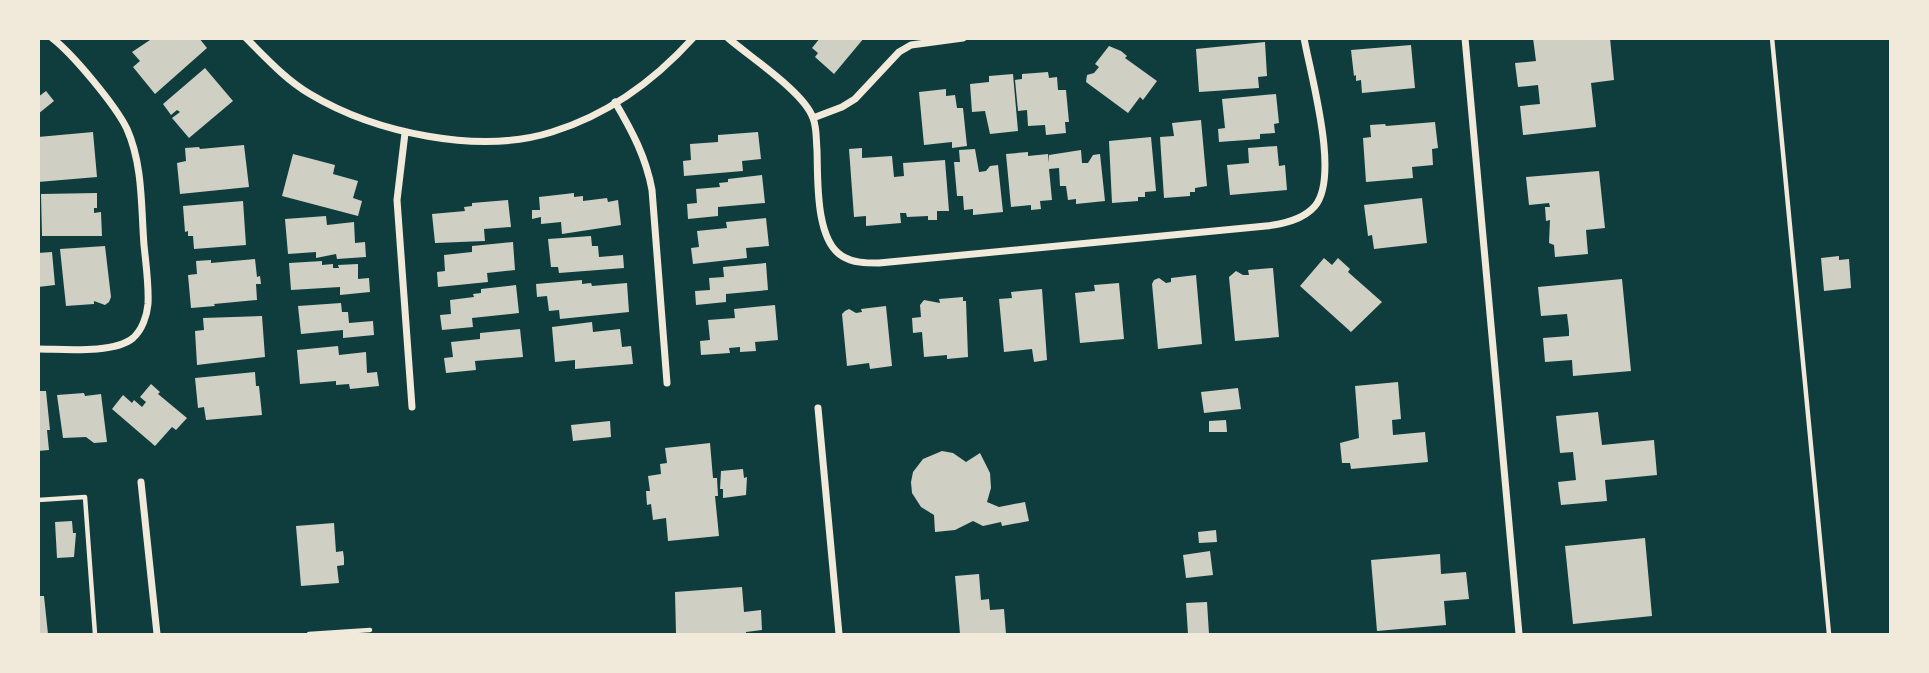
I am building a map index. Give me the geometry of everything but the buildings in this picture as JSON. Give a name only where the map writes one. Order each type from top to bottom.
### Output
[{"type":"street","points":[[38,349],[77,350],[128,341],[136,335],[148,306],[139,184],[132,143],[122,121],[110,105],[67,50],[52,38]]},
{"type":"street","points":[[246,38],[308,93],[354,116],[435,138],[518,139],[572,125],[615,102],[662,71],[693,38]]},
{"type":"street","points":[[728,38],[793,92],[809,109],[813,118],[822,222],[835,251],[854,261],[878,263],[1252,228],[1280,224],[1308,213],[1317,204],[1325,184],[1325,162],[1321,125],[1304,38]]},
{"type":"street","points":[[813,118],[855,99],[899,52],[911,45],[963,38]]},
{"type":"street","points":[[1465,38],[1519,635]]},
{"type":"street","points":[[615,102],[642,151],[650,179],[667,383]]},
{"type":"street","points":[[405,132],[397,200],[412,407]]},
{"type":"street","points":[[818,408],[839,635]]},
{"type":"street","points":[[141,482],[157,635]]},
{"type":"lane","points":[[38,500],[85,497],[95,635]]},
{"type":"lane","points":[[309,635],[370,629]]},
{"type":"path","points":[[1772,38],[1829,635]]}]
